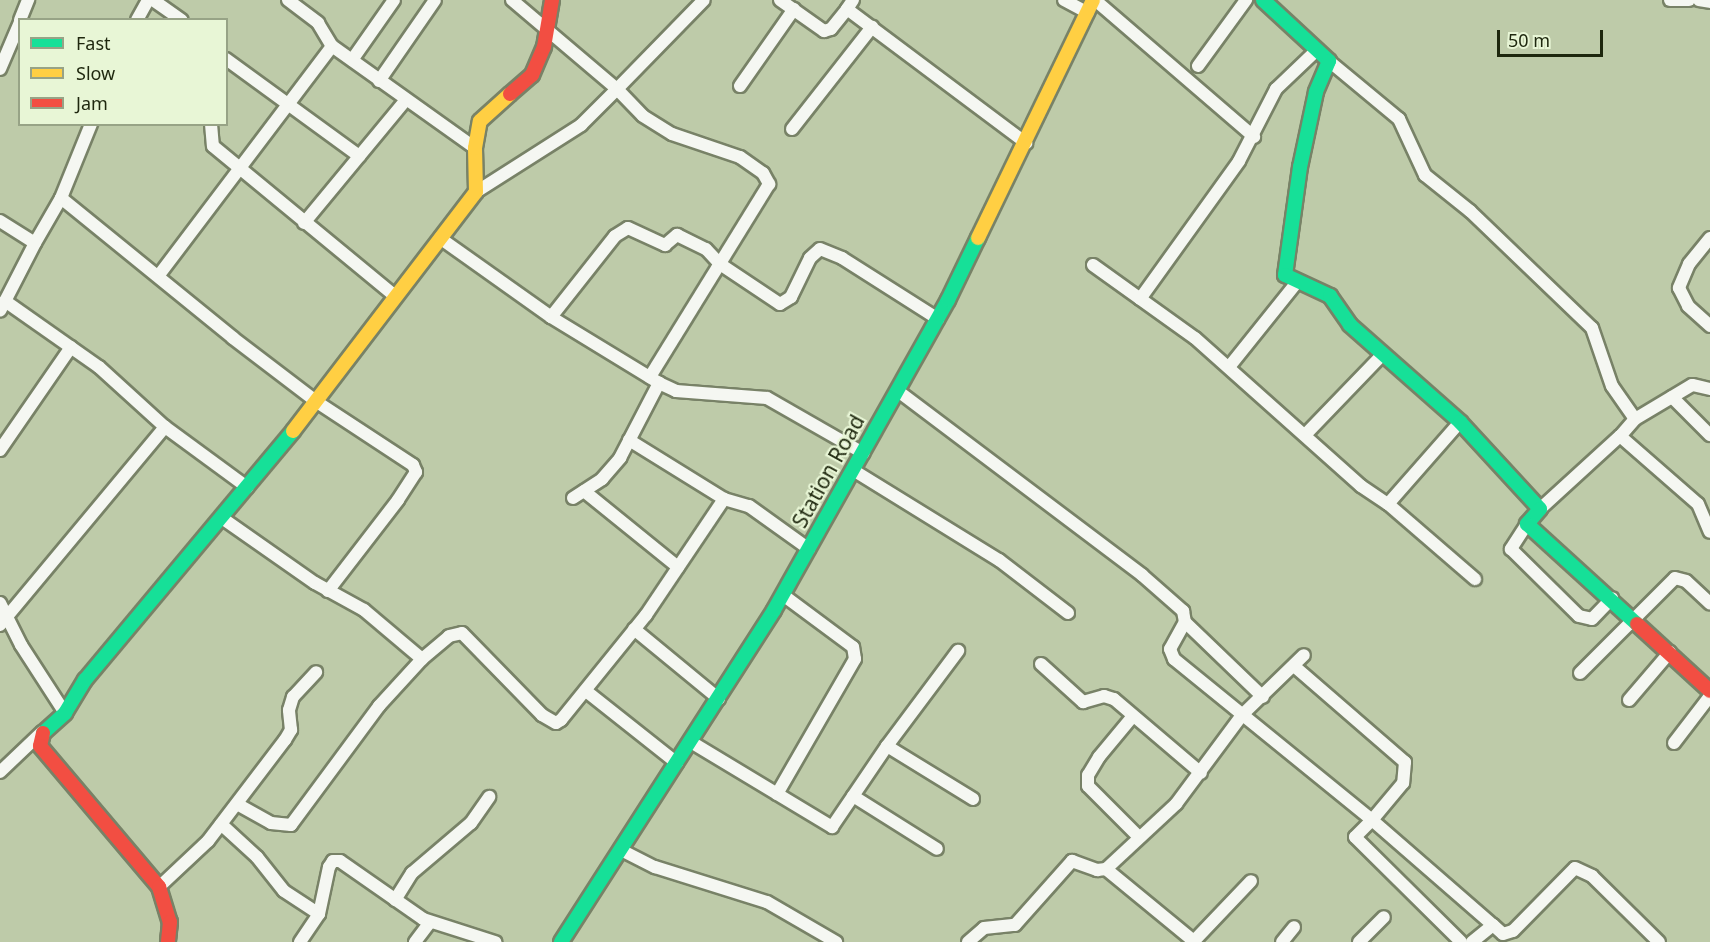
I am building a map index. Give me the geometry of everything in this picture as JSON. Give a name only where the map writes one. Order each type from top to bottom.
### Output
[{"type":"street","points":[[21,18],[28,0]]},
{"type":"street","points":[[138,18],[148,0]]},
{"type":"street","points":[[153,0],[179,18]]},
{"type":"street","points":[[288,0],[318,23],[332,46],[475,148]]},
{"type":"street","points":[[352,60],[394,0]]},
{"type":"street","points":[[379,81],[435,0]]},
{"type":"street","points":[[512,0],[548,27],[617,89],[643,116],[672,134],[740,157],[763,173],[769,184],[720,264],[655,380],[620,458],[573,498]]},
{"type":"street","points":[[476,192],[475,148],[480,121],[532,75],[548,27],[552,0]]},
{"type":"street","points":[[0,772],[65,713],[85,680],[318,402],[476,192],[581,125],[705,0]]},
{"type":"street","points":[[780,0],[824,31],[831,29],[850,4],[872,27],[1026,143]]},
{"type":"street","points":[[1064,0],[1092,4],[1254,137]]},
{"type":"street","points":[[1198,66],[1246,0]]},
{"type":"street","points":[[1263,0],[1329,61],[1399,119],[1425,175],[1470,211],[1592,327],[1612,386],[1635,419]]},
{"type":"street","points":[[1672,0],[1689,0]]},
{"type":"street","points":[[1699,0],[1710,2]]},
{"type":"street","name":"Station Road","points":[[567,940],[621,850],[783,595],[938,320],[1092,4]]},
{"type":"street","points":[[740,86],[794,9]]},
{"type":"street","points":[[0,69],[18,26]]},
{"type":"street","points":[[792,129],[872,27]]},
{"type":"street","points":[[159,275],[332,46]]},
{"type":"street","points":[[1140,299],[1254,137],[1276,89],[1317,50]]},
{"type":"street","points":[[228,61],[285,106],[359,156]]},
{"type":"street","points":[[1329,61],[1316,92],[1283,269],[1285,275],[1330,296],[1350,325],[1460,422],[1540,509]]},
{"type":"street","points":[[304,223],[405,100]]},
{"type":"street","points":[[91,126],[61,198],[2,306],[71,347],[99,367],[165,427],[247,487]]},
{"type":"street","points":[[211,126],[213,146],[396,297]]},
{"type":"street","points":[[61,198],[318,402],[412,465],[416,472],[328,591]]},
{"type":"street","points":[[0,221],[35,243]]},
{"type":"street","points":[[551,317],[615,236],[628,228],[664,245],[677,235],[706,249],[720,264],[780,304],[791,297],[810,258],[820,249],[842,258],[938,320]]},
{"type":"street","points":[[440,238],[551,317],[676,391],[767,398],[863,453]]},
{"type":"street","points":[[1708,242],[1689,264],[1679,288],[1688,306],[1710,326]]},
{"type":"street","points":[[1093,266],[1229,367],[1361,486],[1388,504],[1475,579]]},
{"type":"street","points":[[1229,367],[1297,282]]},
{"type":"street","points":[[0,450],[71,347]]},
{"type":"street","points":[[1305,435],[1383,354]]},
{"type":"street","points":[[1612,598],[1592,619],[1579,616],[1511,549],[1540,509],[1620,436],[1635,419],[1698,384],[1710,389]]},
{"type":"street","points":[[898,391],[1142,575],[1183,611],[1185,622],[1263,698]]},
{"type":"street","points":[[1672,397],[1710,435]]},
{"type":"street","points":[[1388,504],[1460,422]]},
{"type":"street","points":[[4,622],[165,427]]},
{"type":"street","points":[[1620,436],[1677,483],[1706,512],[1710,532]]},
{"type":"street","points":[[629,440],[724,499],[749,506],[809,549]]},
{"type":"street","points":[[853,470],[999,560],[1068,613]]},
{"type":"street","points":[[584,491],[678,567]]},
{"type":"street","points":[[237,804],[271,823],[291,825],[379,706],[422,659],[449,636],[462,633],[542,715],[556,723],[586,691],[634,629],[724,499]]},
{"type":"street","points":[[222,518],[328,591],[364,610],[422,659]]},
{"type":"street","points":[[1527,524],[1633,617],[1710,691]]},
{"type":"street","points":[[1580,674],[1633,617],[1675,578],[1686,581],[1710,603]]},
{"type":"street","points":[[777,794],[855,659],[853,647],[783,595]]},
{"type":"street","points":[[0,603],[4,622],[65,713]]},
{"type":"street","points":[[1185,622],[1170,649],[1171,656],[1372,820],[1503,934],[1510,934],[1575,868],[1592,876],[1659,942]]},
{"type":"street","points":[[634,629],[719,699]]},
{"type":"street","points":[[691,742],[832,827],[887,746],[958,651]]},
{"type":"street","points":[[1629,700],[1670,652]]},
{"type":"street","points":[[968,942],[984,928],[1015,925],[1072,861],[1097,870],[1106,869],[1176,804],[1242,715],[1263,698],[1305,655]]},
{"type":"street","points":[[1041,664],[1083,702],[1108,696],[1201,773]]},
{"type":"street","points":[[1294,666],[1405,762],[1403,783],[1372,820],[1354,837],[1461,942]]},
{"type":"street","points":[[159,887],[192,858],[237,804],[285,740],[291,730],[289,710],[293,697],[316,672]]},
{"type":"street","points":[[586,691],[677,763]]},
{"type":"street","points":[[1674,743],[1710,696]]},
{"type":"street","points":[[1134,716],[1099,757],[1088,776],[1088,786],[1139,837]]},
{"type":"street","points":[[43,731],[40,746],[159,887],[170,922],[168,942]]},
{"type":"street","points":[[887,746],[972,799]]},
{"type":"street","points":[[853,796],[937,849]]},
{"type":"street","points":[[394,900],[412,873],[471,824],[489,797]]},
{"type":"street","points":[[221,824],[257,857],[284,891],[319,914]]},
{"type":"street","points":[[621,850],[655,867],[767,902],[836,942]]},
{"type":"street","points":[[300,942],[319,914],[324,881],[333,861],[347,865],[394,900],[430,922],[495,942]]},
{"type":"street","points":[[1106,869],[1194,942],[1251,881]]},
{"type":"street","points":[[1359,942],[1384,917]]},
{"type":"street","points":[[415,942],[430,922]]},
{"type":"street","points":[[1472,942],[1493,925]]},
{"type":"street","points":[[1282,942],[1294,927]]},
{"type":"traffic: fast","points":[[1263,0],[1329,61],[1316,92],[1300,167],[1285,275],[1330,296],[1350,325],[1460,422],[1540,509],[1527,524],[1637,624]]},
{"type":"traffic: fast","points":[[561,942],[774,610],[948,300],[978,238]]},
{"type":"traffic: fast","points":[[43,733],[65,713],[85,680],[293,431]]},
{"type":"traffic: slow","points":[[978,238],[1093,0]]},
{"type":"traffic: slow","points":[[293,431],[476,192],[475,148],[480,121],[510,94]]},
{"type":"traffic: jam","points":[[510,94],[532,75],[544,47],[552,0]]},
{"type":"traffic: jam","points":[[1637,624],[1710,691]]},
{"type":"traffic: jam","points":[[43,733],[40,746],[159,887],[170,922],[168,942]]}]
